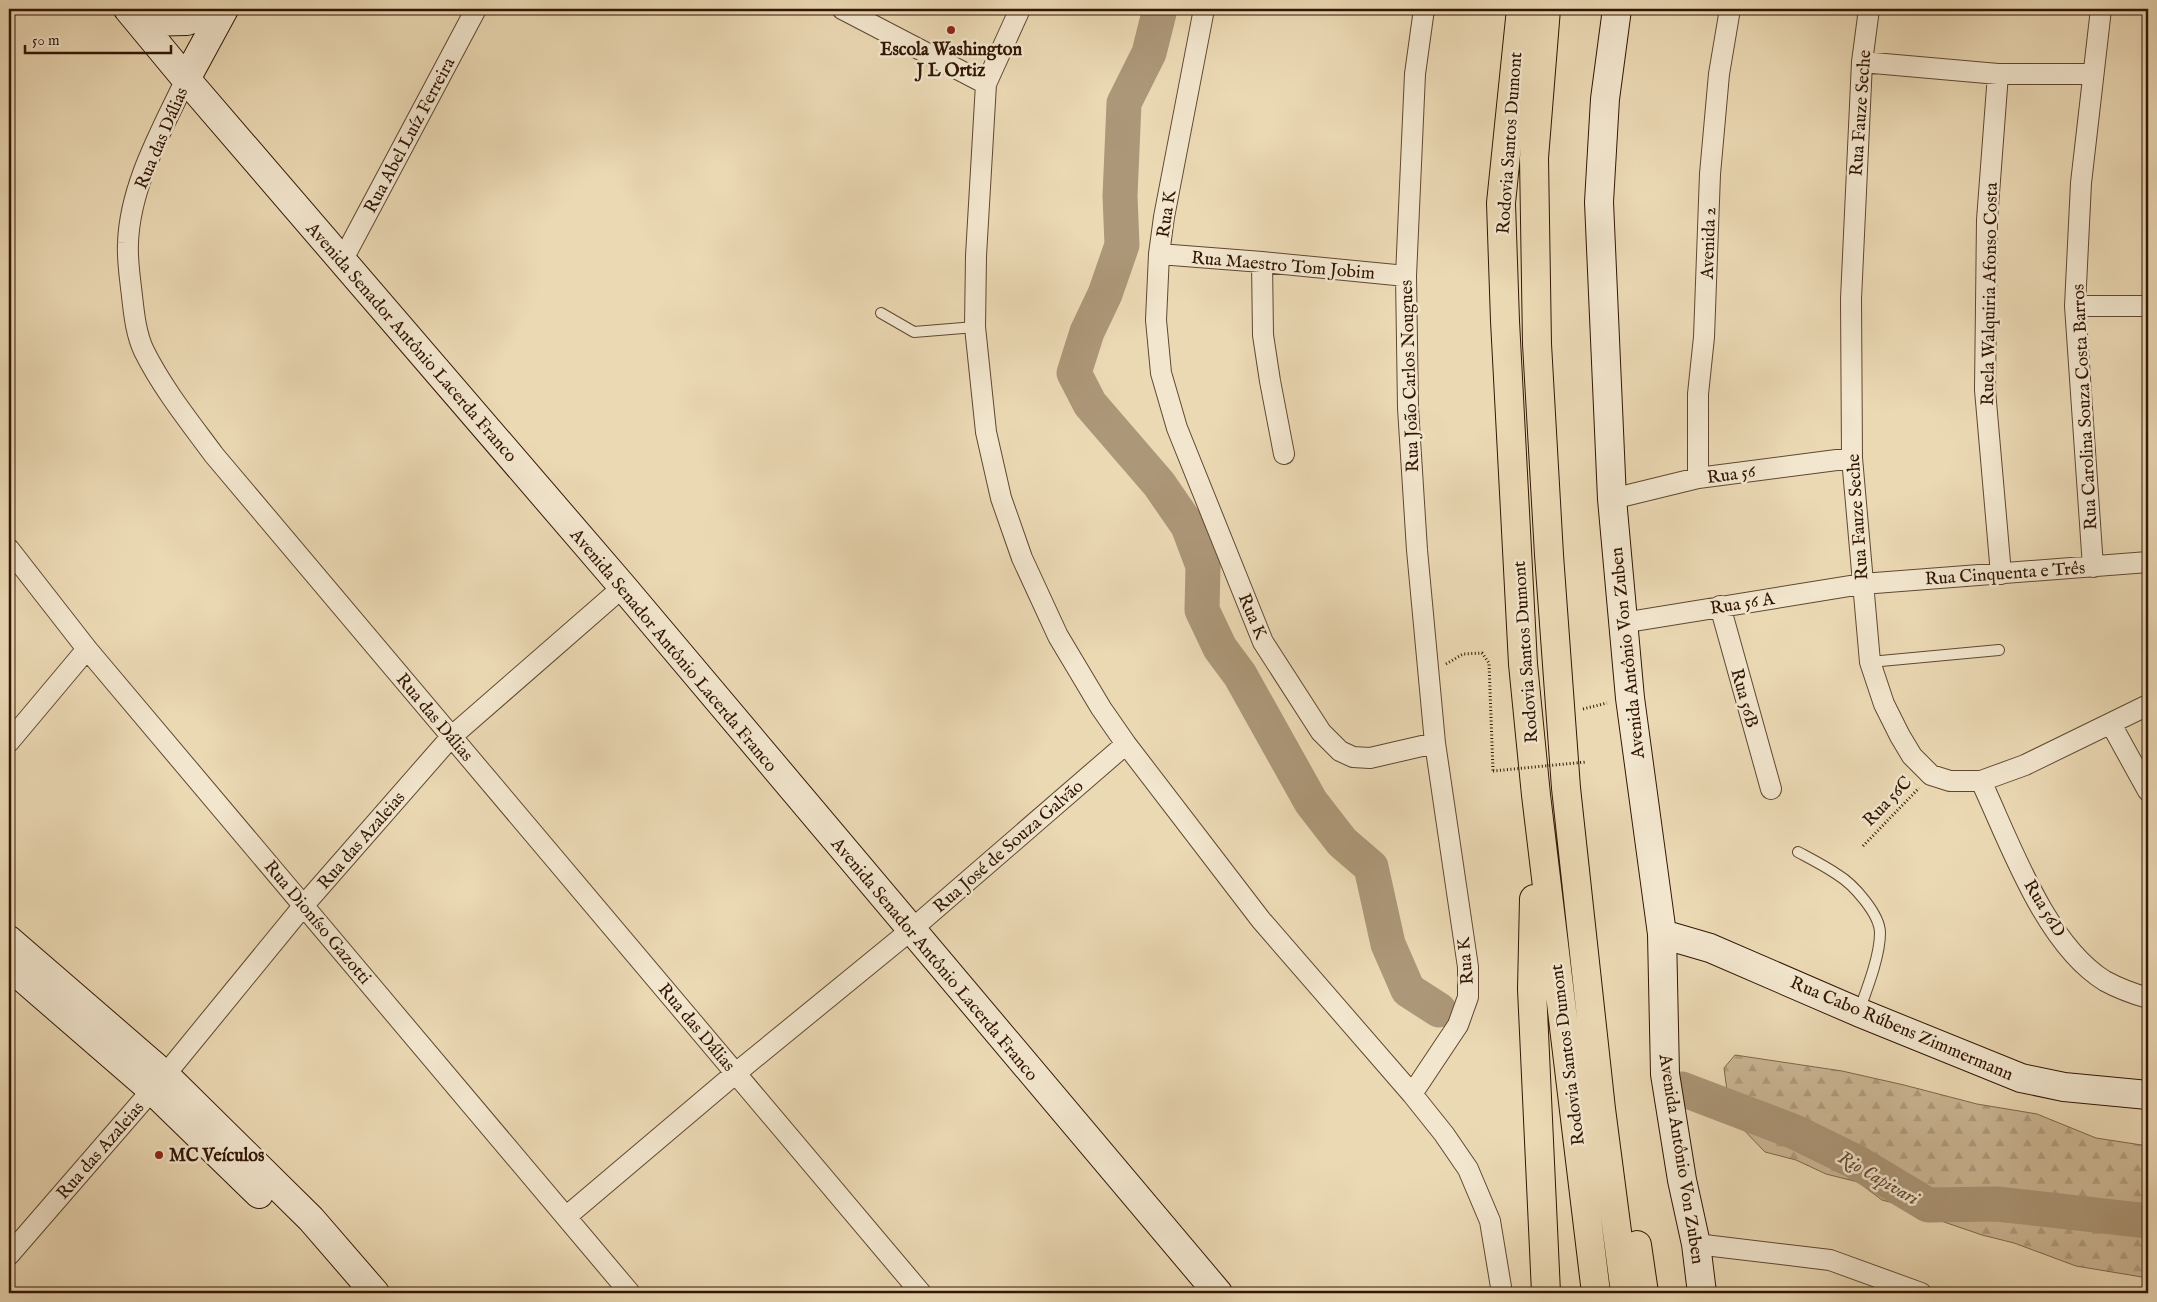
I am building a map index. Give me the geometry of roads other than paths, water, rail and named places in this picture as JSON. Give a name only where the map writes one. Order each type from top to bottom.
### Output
[{"type":"highway","name":"Rodovia Santos Dumont","points":[[1521,9],[1501,203],[1504,320],[1524,664],[1536,795],[1596,1293]]},
{"type":"highway","name":"Rodovia Santos Dumont","points":[[1546,9],[1534,158],[1537,344],[1549,555],[1566,788],[1601,1109],[1625,1293]]},
{"type":"highway","points":[[1536,795],[1532,989],[1546,1293]]},
{"type":"highway","points":[[1601,1109],[1638,1249],[1644,1293]]},
{"type":"street","points":[[134,15],[187,21],[216,9]]},
{"type":"street","points":[[186,79],[224,9]]},
{"type":"street","name":"Rua Abel Luíz Ferreira","points":[[342,261],[476,9]]},
{"type":"street","points":[[842,9],[986,84]]},
{"type":"street","points":[[1020,9],[986,84],[976,256],[975,327],[986,432],[1001,498],[1022,558],[1058,636],[1101,708],[1126,744],[1262,920],[1412,1094],[1444,1134],[1468,1169],[1490,1221],[1502,1293]]},
{"type":"street","name":"Rua K","points":[[1204,9],[1164,217],[1159,254],[1156,320],[1161,373],[1177,428],[1263,642],[1321,732],[1340,751],[1353,757],[1370,758],[1435,743],[1468,968],[1468,997],[1458,1025],[1412,1094]]},
{"type":"street","name":"Rua João Carlos Nougues","points":[[1424,9],[1415,74],[1406,276],[1408,408],[1417,550],[1435,743]]},
{"type":"street","name":"Avenida Antônio Von Zuben","points":[[1617,9],[1605,99],[1598,202],[1612,499],[1630,698],[1662,934],[1665,1074],[1682,1180],[1696,1244],[1702,1293]]},
{"type":"street","name":"Avenida 2","points":[[1698,478],[1698,394],[1704,337],[1710,174],[1719,74],[1730,9]]},
{"type":"street","name":"Rua Fauze Seche","points":[[1868,9],[1862,62],[1851,299],[1852,458],[1870,662],[1884,704],[1912,756],[1931,776],[1950,781],[1981,780]]},
{"type":"street","name":"Rua Carolina Souza Costa Barros","points":[[2093,567],[2075,306],[2081,183],[2101,9]]},
{"type":"street","name":"Avenida Senador Antônio Lacerda Franco","points":[[134,15],[186,79],[623,587],[910,930],[1218,1293]]},
{"type":"street","points":[[1862,62],[1998,74],[2093,74]]},
{"type":"street","name":"Ruela Walquiria Afonso Costa","points":[[1998,74],[1987,220],[1985,390],[2001,574]]},
{"type":"street","name":"Rua das Dálias","points":[[186,79],[150,156],[133,208],[128,242],[129,275],[134,318],[143,349],[168,394],[214,455],[921,1293]]},
{"type":"street","name":"Rua Maestro Tom Jobim","points":[[1159,254],[1406,276]]},
{"type":"street","points":[[1262,262],[1264,335],[1270,381],[1284,454]]},
{"type":"street","points":[[2075,306],[2148,306]]},
{"type":"street","name":"Rua 56","points":[[1612,499],[1698,478],[1852,458]]},
{"type":"street","name":"Rua Dioníso Gazotti","points":[[9,549],[87,649],[630,1293]]},
{"type":"street","name":"Rua Cinquenta e Três","points":[[1862,584],[2148,562]]},
{"type":"street","name":"Rua 56 A","points":[[1622,623],[1862,584]]},
{"type":"street","name":"Rua das Azaleias","points":[[9,1255],[159,1083],[304,905],[452,737],[623,587]]},
{"type":"street","name":"Rua 56B","points":[[1720,606],[1770,789]]},
{"type":"street","points":[[9,742],[87,649]]},
{"type":"street","points":[[1981,780],[2025,765],[2148,706]]},
{"type":"street","points":[[2110,724],[2148,791]]},
{"type":"street","name":"Rua José de Souza Galvão","points":[[567,1216],[736,1073],[910,930],[1126,744]]},
{"type":"street","name":"Rua 56D","points":[[1981,780],[2044,914],[2076,956],[2106,981],[2148,998]]},
{"type":"street","name":"Rua Cabo Rúbens Zimmermann","points":[[1662,934],[1710,948],[1858,1012],[2022,1078],[2064,1087],[2145,1090]]},
{"type":"street","points":[[9,940],[159,1083],[311,1219],[375,1293]]},
{"type":"street","points":[[9,966],[159,1083],[354,1293]]},
{"type":"street","points":[[1696,1244],[1830,1260],[1921,1293]]},
{"type":"lane","points":[[881,312],[914,332],[975,327]]},
{"type":"lane","points":[[1870,662],[1999,650]]},
{"type":"lane","points":[[1798,852],[1840,876],[1871,906],[1877,919],[1880,932],[1878,948],[1858,1012]]},
{"type":"waterway","points":[[1160,9],[1149,53],[1124,103],[1120,196],[1122,245],[1105,294],[1087,332],[1074,373],[1090,404],[1159,484],[1188,526],[1203,566],[1202,610],[1220,648],[1240,675],[1311,802],[1342,842],[1371,867],[1388,944],[1408,990],[1439,1010]]},
{"type":"waterway","name":"Rio Capivari","points":[[1682,1089],[1795,1132],[1858,1163],[1928,1205],[1997,1204],[2148,1221]]},
{"type":"place","name":"Escola Washington J L Ortiz","points":[[951,30]]},
{"type":"place","name":"MC Veículos","points":[[159,1155]]}]
